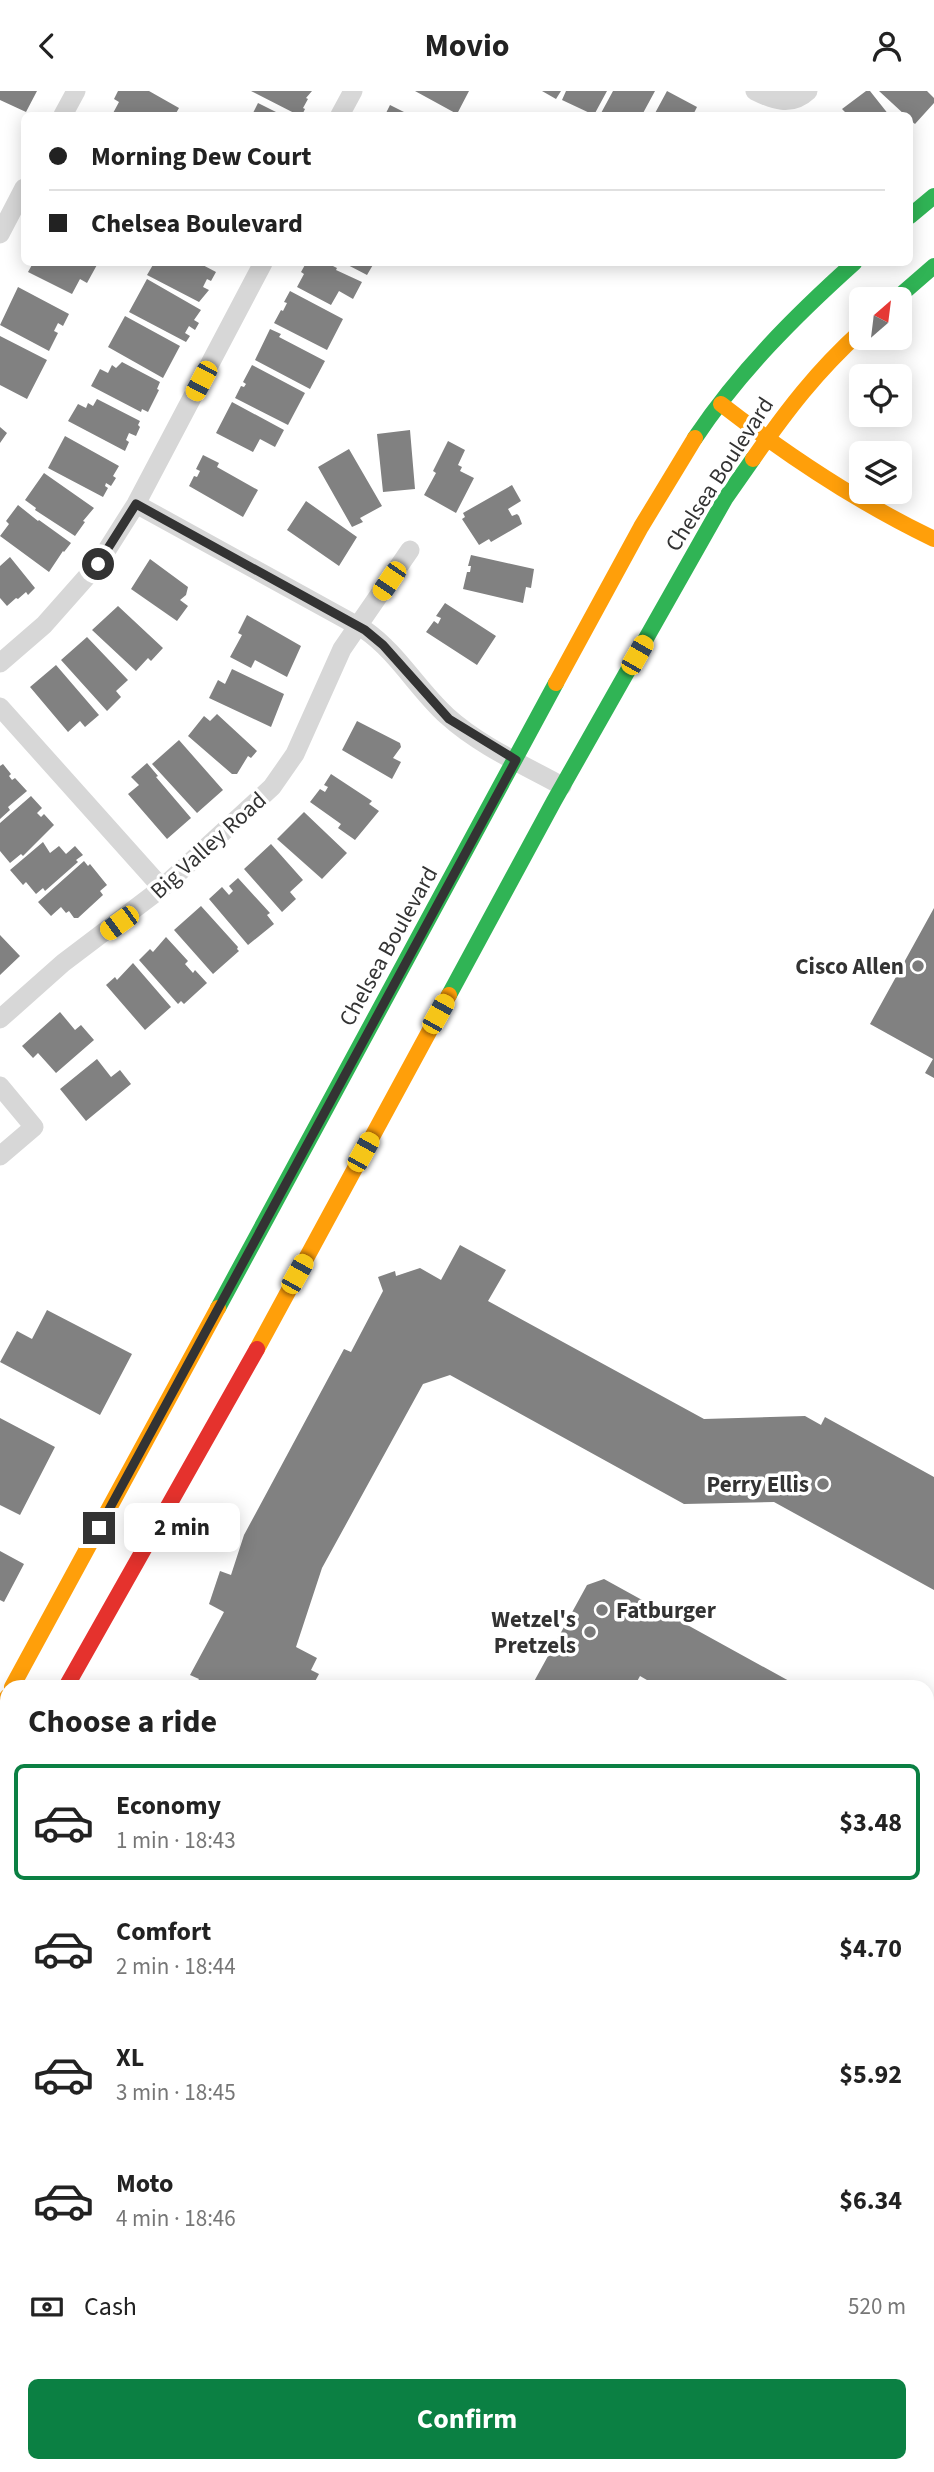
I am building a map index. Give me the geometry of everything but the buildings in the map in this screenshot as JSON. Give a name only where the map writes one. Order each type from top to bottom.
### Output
[{"type":"main road","points":[[913,214],[934,196]]},
{"type":"main road","name":"Chelsea Boulevard","points":[[16,1680],[642,527],[681,460],[721,404],[783,330],[851,266]]},
{"type":"main road","points":[[909,287],[934,266]]},
{"type":"main road","name":"Chelsea Boulevard","points":[[70,1680],[220,1417],[562,786],[712,520],[765,438],[807,384],[849,343]]},
{"type":"main road","points":[[721,404],[765,438],[849,495],[934,539]]},
{"type":"street","points":[[65,112],[76,91]]},
{"type":"street","points":[[342,112],[353,91]]},
{"type":"street","points":[[755,91],[771,99],[787,101],[803,96],[808,91]]},
{"type":"street","points":[[0,234],[21,194]]},
{"type":"street","points":[[0,663],[44,625],[98,564],[136,504],[261,266]]},
{"type":"street","points":[[136,504],[358,625],[383,645],[449,719],[562,786]]},
{"type":"street","name":"Big Valley Road","points":[[0,1019],[63,963],[162,888],[251,809],[281,777],[301,743],[339,655],[410,550]]},
{"type":"street","points":[[0,707],[162,888]]},
{"type":"street","points":[[0,1086],[34,1126],[0,1156]]},
{"type":"traffic: fast","points":[[913,214],[934,196]]},
{"type":"traffic: fast","points":[[695,438],[749,368],[810,303],[851,266]]},
{"type":"traffic: fast","points":[[910,287],[934,266]]},
{"type":"traffic: fast","points":[[449,995],[554,801],[725,499],[753,459]]},
{"type":"traffic: fast","points":[[218,1308],[556,683]]},
{"type":"traffic: slow","points":[[753,459],[803,392],[849,343]]},
{"type":"traffic: slow","points":[[721,404],[824,477],[878,510],[934,539]]},
{"type":"traffic: slow","points":[[556,683],[641,527],[695,438]]},
{"type":"traffic: slow","points":[[257,1349],[449,995]]},
{"type":"traffic: slow","points":[[16,1680],[218,1308]]},
{"type":"traffic: jam","points":[[70,1680],[257,1349]]},
{"type":"place","name":"Cisco Allen","points":[[918,966]]},
{"type":"place","name":"Perry Ellis","points":[[823,1484]]},
{"type":"place","name":"Fatburger","points":[[602,1610]]},
{"type":"place","name":"Wetzel's Pretzels","points":[[590,1632]]},
{"type":"route","points":[[98,564],[136,504],[358,625],[383,645],[449,719],[516,760],[99,1528]]}]
